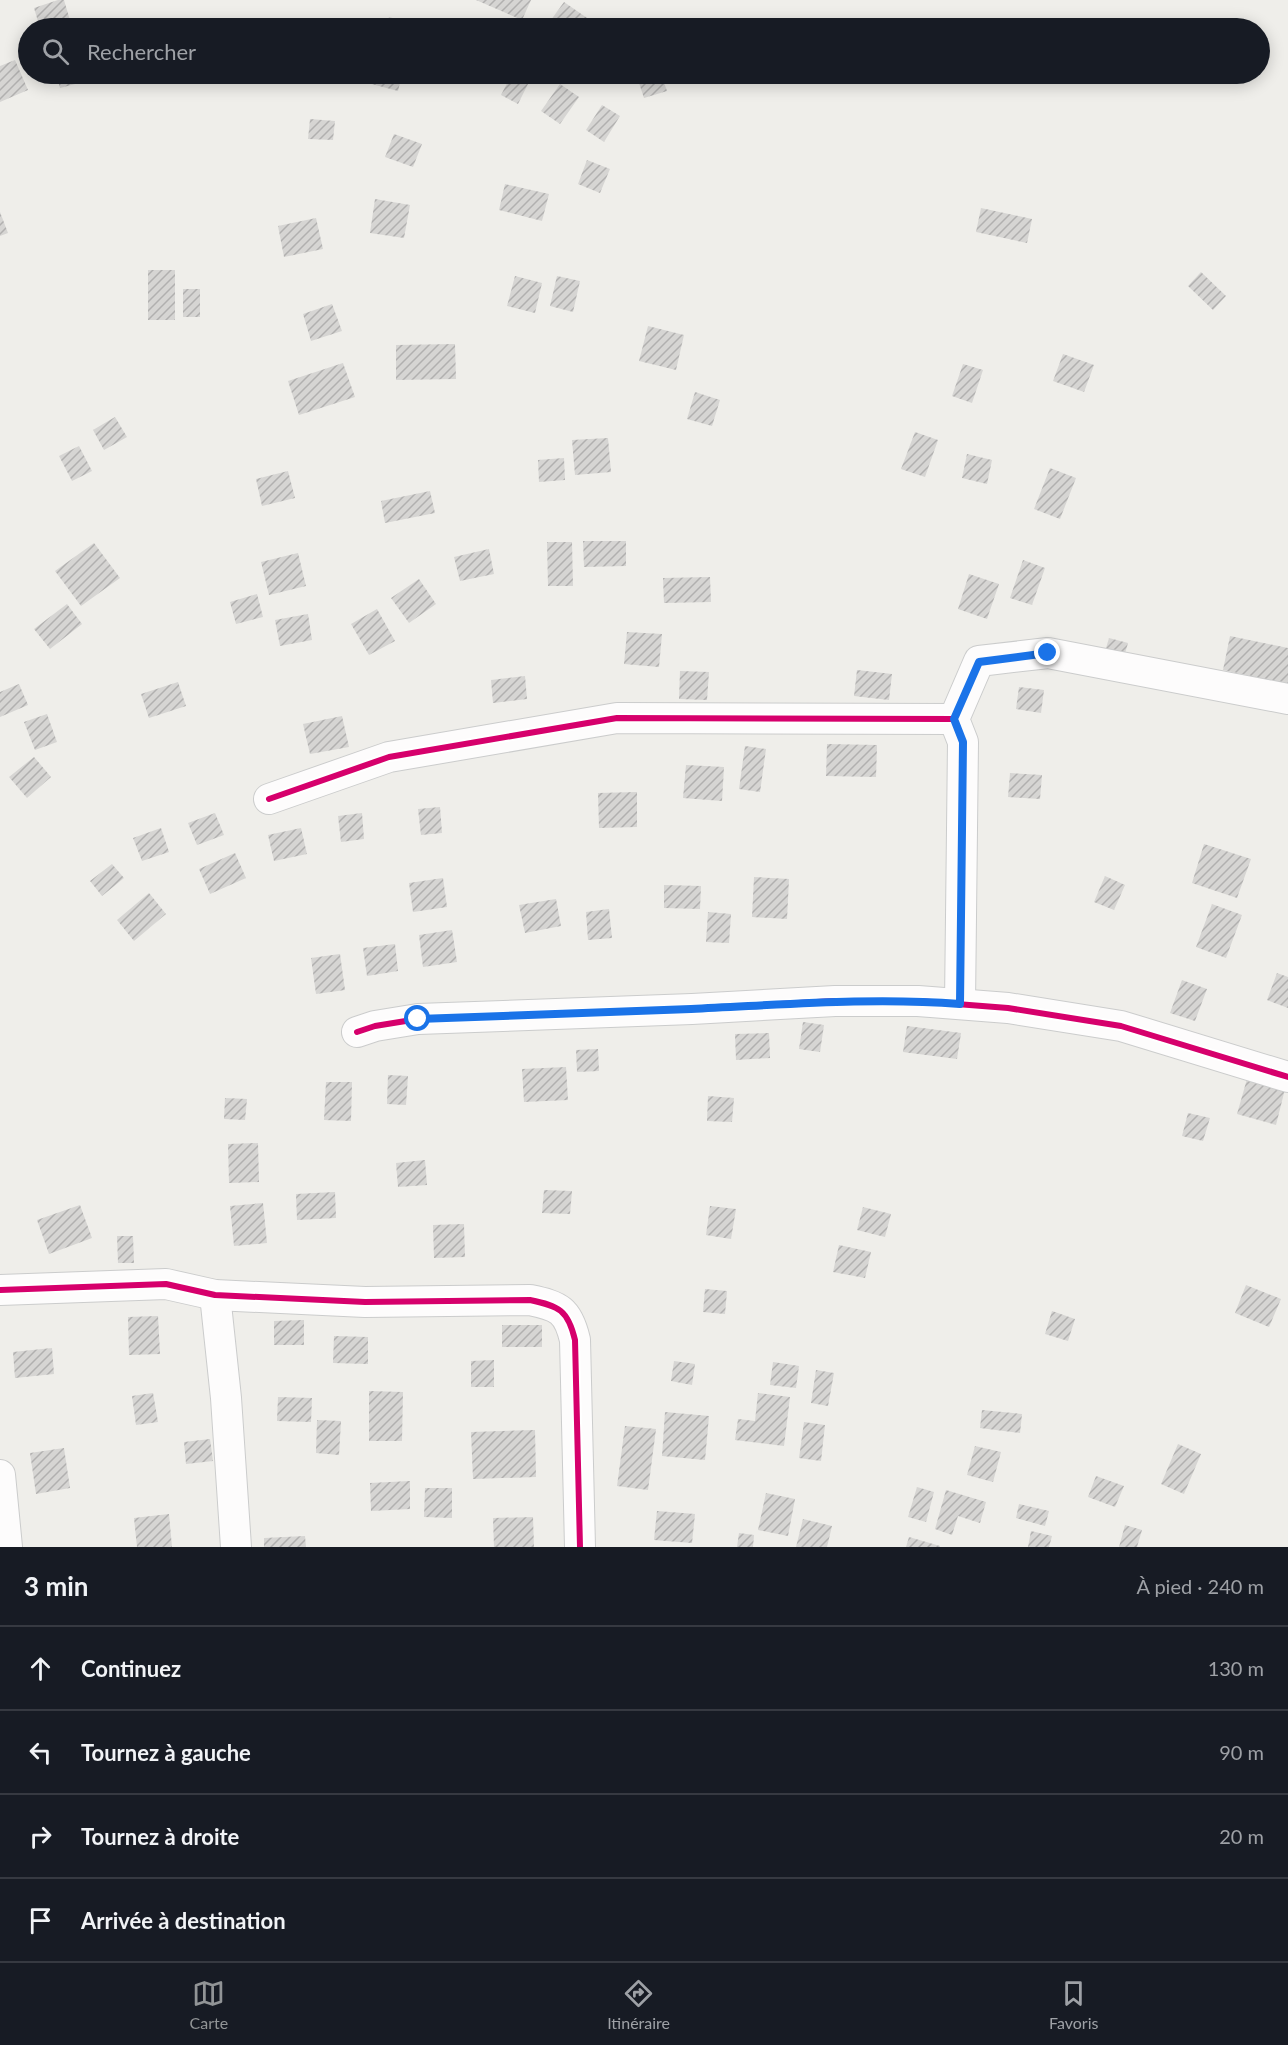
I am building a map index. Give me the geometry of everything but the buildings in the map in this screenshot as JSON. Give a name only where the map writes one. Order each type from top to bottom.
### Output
[{"type":"street","points":[[960,1004],[963,742],[954,719],[979,662],[1048,653],[1288,699]]},
{"type":"street","points":[[269,799],[389,757],[617,718],[954,719]]},
{"type":"street","points":[[357,1032],[375,1026],[418,1019],[692,1009],[835,1001],[918,1001],[1008,1008],[1121,1026],[1288,1077]]},
{"type":"street","points":[[0,1290],[166,1284],[215,1295],[365,1302],[530,1300],[554,1305],[571,1322],[575,1340],[579,1547]]},
{"type":"street","points":[[215,1295],[226,1398],[236,1547]]},
{"type":"street","points":[[0,1474],[7,1547]]},
{"type":"cycle path","points":[[269,799],[389,757],[617,718],[954,719]]},
{"type":"cycle path","points":[[357,1032],[375,1026],[418,1019],[692,1009],[835,1001],[918,1001],[1008,1008],[1121,1026],[1288,1077]]},
{"type":"cycle path","points":[[0,1290],[166,1284],[215,1295],[365,1302],[530,1300],[555,1307],[569,1322],[575,1340],[580,1547]]},
{"type":"route","points":[[418,1019],[692,1009],[835,1001],[918,1001],[960,1004],[963,742],[954,719],[979,662],[1048,653]]}]
